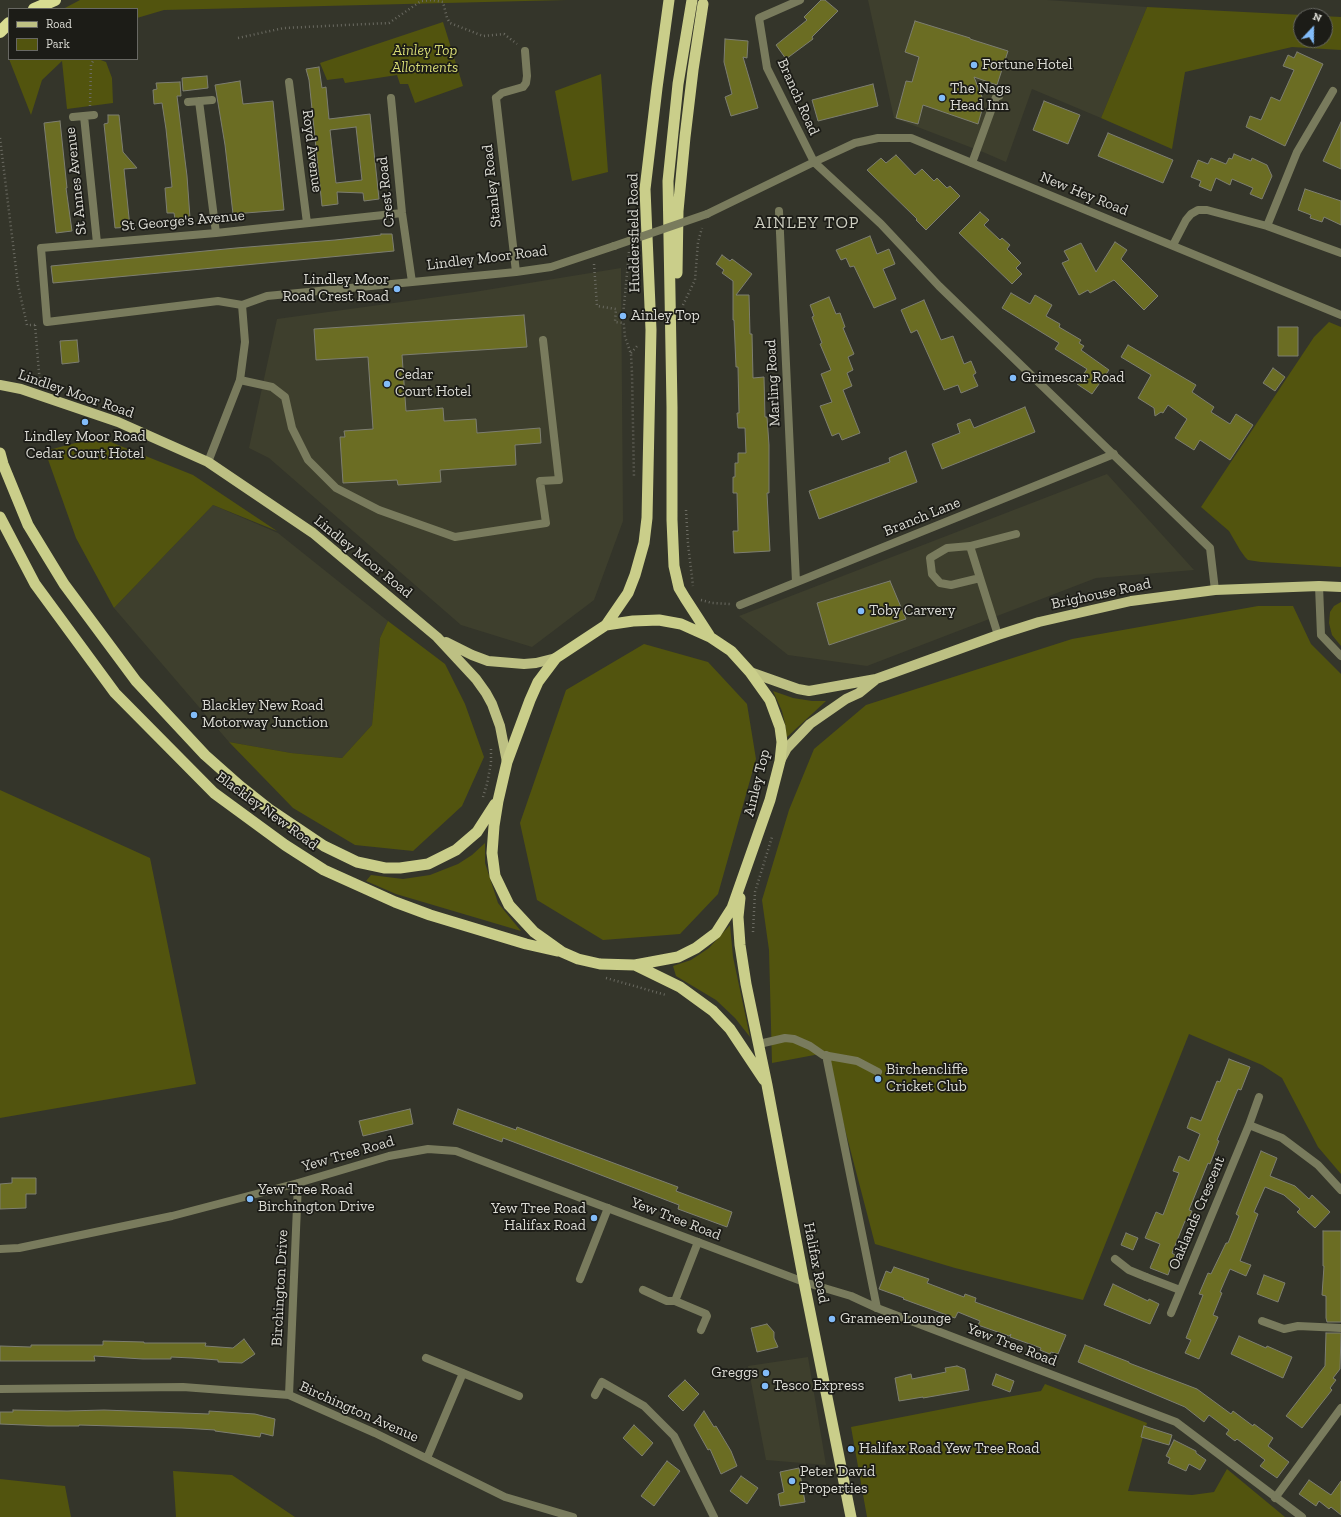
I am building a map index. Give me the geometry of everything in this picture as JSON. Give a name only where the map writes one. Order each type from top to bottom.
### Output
[{"type":"highway","points":[[36,8],[55,0]]},
{"type":"highway","name":"Huddersfield Road","points":[[606,625],[628,592],[636,575],[644,543],[647,518],[651,330],[645,189],[656,88],[669,0]]},
{"type":"highway","points":[[692,0],[678,84],[668,181],[672,407],[672,520],[674,566],[680,588],[710,637]]},
{"type":"highway","points":[[672,407],[677,388],[676,304],[678,211],[686,122],[703,4]]},
{"type":"highway","points":[[0,32],[8,24]]},
{"type":"highway","name":"Blackley New Road","points":[[0,453],[28,525],[64,584],[136,681],[205,755],[275,814],[324,846],[357,862],[385,868],[400,868],[428,864],[456,850],[477,832],[498,801]]},
{"type":"highway","name":"Blackley New Road","points":[[0,517],[35,584],[116,693],[214,793],[285,845],[324,870],[395,902],[430,915],[526,944],[562,952]]},
{"type":"highway","name":"Ainley Top","points":[[659,620],[681,624],[710,637],[731,652],[750,672],[770,700],[780,727],[782,742],[780,761],[770,800],[732,908],[716,933],[696,948],[678,957],[635,965],[600,964],[578,959],[562,952],[534,932],[509,905],[496,876],[492,853],[498,801],[507,762],[538,682],[556,658],[606,625],[633,621],[659,620]]},
{"type":"highway","name":"Halifax Road","points":[[741,883],[738,917],[740,945],[746,984],[851,1517]]},
{"type":"highway","name":"Halifax Road","points":[[635,965],[680,987],[713,1011],[730,1029],[767,1086]]},
{"type":"main road","name":"Lindley Moor Road","points":[[0,386],[21,389],[118,422],[208,462],[313,533],[437,637],[458,658],[486,693],[500,726],[507,762]]},
{"type":"main road","name":"Brighouse Road","points":[[876,679],[998,635],[1039,622],[1109,605],[1215,590],[1319,586],[1341,587]]},
{"type":"main road","name":"Lindley Moor Road","points":[[437,637],[472,655],[488,660],[524,664],[536,663],[556,658]]},
{"type":"main road","points":[[750,672],[798,689],[809,691],[876,679]]},
{"type":"main road","points":[[780,761],[787,748],[810,724],[846,699],[859,693],[876,679]]},
{"type":"street","name":"Branch Road","points":[[800,0],[760,18],[767,68],[814,162]]},
{"type":"street","name":"Stanley Road","points":[[516,272],[496,98],[502,93],[523,86],[526,83],[527,76],[525,51]]},
{"type":"street","name":"Royd Avenue","points":[[289,82],[307,223]]},
{"type":"street","points":[[1267,226],[1297,152],[1333,91]]},
{"type":"street","points":[[972,163],[996,97],[999,96]]},
{"type":"street","name":"Crest Road","points":[[391,98],[402,213],[412,282]]},
{"type":"street","points":[[188,102],[212,100]]},
{"type":"street","points":[[199,101],[216,233]]},
{"type":"street","name":"St Annes Avenue","points":[[73,117],[94,115]]},
{"type":"street","name":"St Annes Avenue","points":[[84,116],[97,243]]},
{"type":"street","name":"New Hey Road","points":[[814,162],[855,143],[889,137],[911,138],[1341,315]]},
{"type":"street","name":"Lindley Moor Road","points":[[47,322],[218,301],[242,305],[267,296],[516,272],[551,267],[706,214],[814,162]]},
{"type":"street","points":[[814,162],[881,224],[939,286],[1210,548],[1215,590]]},
{"type":"street","points":[[1173,245],[1186,220],[1191,214],[1198,210],[1211,211],[1267,226],[1341,253]]},
{"type":"street","name":"Marling Road","points":[[779,211],[796,582]]},
{"type":"street","name":"St George's Avenue","points":[[47,322],[41,248],[216,233],[402,213]]},
{"type":"street","points":[[208,462],[240,380],[246,342],[242,305]]},
{"type":"street","points":[[240,380],[272,388],[285,397],[292,428],[308,460],[336,488],[379,510],[455,537],[546,523],[540,480],[559,480],[543,340]]},
{"type":"street","name":"Branch Lane","points":[[740,605],[1114,454]]},
{"type":"street","points":[[980,578],[951,584],[940,583],[932,574],[930,558],[947,548],[970,546],[1016,534]]},
{"type":"street","points":[[970,546],[998,635]]},
{"type":"street","points":[[1319,586],[1321,635],[1341,656]]},
{"type":"street","points":[[759,1044],[785,1038],[800,1040],[823,1055],[857,1061],[878,1072]]},
{"type":"street","points":[[826,1056],[877,1308]]},
{"type":"street","name":"Oaklands Crescent","points":[[1172,1313],[1259,1097]]},
{"type":"street","points":[[1249,1125],[1282,1138],[1318,1165],[1341,1190]]},
{"type":"street","name":"Yew Tree Road","points":[[0,1249],[19,1248],[172,1216],[298,1183],[389,1156],[428,1148],[456,1151],[804,1282],[851,1296],[877,1308],[1176,1422],[1302,1517]]},
{"type":"street","name":"Birchington Drive","points":[[289,1395],[298,1183]]},
{"type":"street","points":[[580,1279],[608,1208]]},
{"type":"street","points":[[675,1301],[698,1242]]},
{"type":"street","points":[[1114,1259],[1129,1270],[1180,1290]]},
{"type":"street","points":[[643,1290],[667,1301],[675,1301],[706,1314],[707,1316],[701,1330]]},
{"type":"street","points":[[1262,1321],[1284,1329],[1298,1326],[1341,1328]]},
{"type":"street","points":[[426,1358],[519,1396]]},
{"type":"street","points":[[427,1458],[463,1373]]},
{"type":"street","points":[[595,1395],[602,1382],[644,1406],[674,1436],[714,1517]]},
{"type":"street","name":"Birchington Avenue","points":[[0,1389],[183,1387],[289,1395],[375,1433],[505,1497],[573,1517]]},
{"type":"street","points":[[1275,1498],[1341,1408]]},
{"type":"path","points":[[238,38],[284,28],[389,23],[421,1],[432,0],[443,2],[450,24],[483,36],[504,34],[525,51]]},
{"type":"path","points":[[84,116],[91,101],[91,65],[94,60]]},
{"type":"path","points":[[0,138],[18,285],[27,325],[35,325],[41,396]]},
{"type":"path","points":[[683,305],[695,280],[698,242],[706,214]]},
{"type":"path","points":[[593,253],[597,306],[616,309],[615,322],[624,323]]},
{"type":"path","points":[[623,316],[625,337],[630,354],[632,373],[634,485]]},
{"type":"path","points":[[701,604],[698,599],[712,603],[740,605]]},
{"type":"path","points":[[482,800],[491,763],[491,746]]},
{"type":"path","points":[[753,938],[755,892],[772,836]]},
{"type":"path","points":[[632,985],[673,998]]},
{"type":"shaded area","points":[[868,0],[1047,0],[1147,7],[1101,118],[1032,89],[1006,162],[894,118]]},
{"type":"shaded area","points":[[621,268],[623,521],[594,600],[532,647],[461,625],[269,458],[249,448],[277,319],[474,292]]},
{"type":"shaded area","points":[[1107,474],[1194,570],[1096,578],[867,666],[788,655],[739,616]]},
{"type":"shaded area","points":[[213,505],[278,533],[388,621],[380,638],[372,725],[342,758],[291,753],[229,742],[114,608]]},
{"type":"shaded area","points":[[808,1357],[826,1465],[766,1460],[748,1366]]},
{"type":"green space","points":[[80,0],[566,0],[164,10],[138,18],[138,8],[65,8]]},
{"type":"green space","points":[[1147,7],[1293,15],[1293,47],[1185,72],[1172,149],[1101,118]]},
{"type":"green space","points":[[1333,16],[1341,17],[1341,50],[1308,48],[1333,48]]},
{"type":"green space","name":"Ainley Top Allotments","points":[[443,22],[463,86],[415,103],[408,84],[400,84],[397,75],[345,83],[343,78],[327,80],[320,63]]},
{"type":"green space","points":[[9,60],[101,60],[106,62],[112,78],[113,103],[67,109],[62,61],[42,80],[31,115]]},
{"type":"green space","points":[[601,74],[608,172],[572,181],[555,91]]},
{"type":"green space","points":[[1329,322],[1341,327],[1341,567],[1248,560],[1240,550],[1229,531],[1201,507],[1314,337]]},
{"type":"green space","points":[[98,437],[193,475],[277,531],[213,505],[114,608],[76,538],[45,451]]},
{"type":"green space","points":[[1341,602],[1341,646],[1332,635],[1329,623],[1330,612],[1334,606]]},
{"type":"green space","points":[[1258,606],[1293,606],[1311,644],[1341,674],[1341,1174],[1318,1147],[1282,1078],[1262,1065],[1189,1034],[1083,1300],[955,1268],[875,1244],[825,1053],[772,1063],[769,950],[762,900],[789,810],[814,749],[866,705],[1072,639]]},
{"type":"green space","points":[[388,621],[445,664],[465,704],[484,757],[462,806],[413,851],[355,845],[293,808],[229,742],[291,753],[342,758],[372,725],[380,638]]},
{"type":"green space","points":[[644,644],[708,662],[747,704],[756,759],[718,894],[680,934],[603,940],[537,900],[520,823],[566,690]]},
{"type":"green space","points":[[773,691],[793,698],[812,701],[826,701],[786,738],[786,728],[782,711]]},
{"type":"green space","points":[[0,790],[150,858],[196,1084],[0,1118]]},
{"type":"green space","points":[[485,843],[485,863],[498,903],[521,931],[396,894],[366,881],[371,875],[403,879],[430,875],[458,864],[472,855]]},
{"type":"green space","points":[[730,925],[733,957],[750,1037],[735,1018],[716,1000],[676,976],[673,966],[691,960],[709,948]]},
{"type":"green space","points":[[1045,1384],[1147,1423],[1128,1491],[1192,1495],[1214,1492],[1227,1469],[1285,1517],[867,1517],[851,1427],[1041,1391]]},
{"type":"green space","points":[[173,1471],[232,1475],[295,1517],[176,1517]]},
{"type":"green space","points":[[0,1479],[65,1486],[71,1517],[0,1517]]},
{"type":"building","points":[[821,0],[825,0],[838,11],[812,37],[813,39],[786,59],[776,45],[807,20],[804,17]]},
{"type":"building","points":[[915,21],[1008,51],[997,85],[974,77],[982,97],[982,110],[978,124],[923,105],[918,124],[896,118],[906,81],[912,82],[919,57],[905,52]]},
{"type":"building","points":[[725,39],[748,41],[747,58],[743,57],[758,108],[731,116],[725,97],[732,94],[724,62]]},
{"type":"building","points":[[1297,52],[1323,64],[1285,146],[1246,127],[1250,116],[1261,120],[1271,97],[1280,101],[1294,70],[1283,66],[1288,55],[1294,58]]},
{"type":"building","points":[[319,67],[322,88],[326,87],[329,119],[370,114],[379,199],[364,201],[363,193],[337,192],[338,204],[322,206],[309,80],[306,69]],"holes":[[[356,127],[362,180],[336,183],[330,130]]]},
{"type":"building","points":[[207,76],[208,88],[183,91],[182,78]]},
{"type":"building","points":[[240,81],[243,104],[273,101],[284,210],[233,214],[225,145],[215,85]]},
{"type":"building","points":[[180,82],[181,96],[177,96],[187,176],[190,218],[175,219],[174,213],[167,213],[165,188],[172,187],[166,129],[162,103],[154,104],[153,90],[157,89],[156,83]]},
{"type":"building","points":[[873,84],[878,106],[818,121],[812,100]]},
{"type":"building","points":[[1044,101],[1080,115],[1068,144],[1033,130]]},
{"type":"building","points":[[108,115],[119,115],[123,152],[137,168],[124,169],[130,227],[115,228],[104,124],[108,123]]},
{"type":"building","points":[[60,121],[66,188],[72,231],[56,233],[44,123]]},
{"type":"building","points":[[1341,122],[1341,169],[1323,161]]},
{"type":"building","points":[[1108,133],[1173,160],[1163,183],[1098,156]]},
{"type":"building","points":[[1234,154],[1251,161],[1252,158],[1267,165],[1272,176],[1262,199],[1250,194],[1253,188],[1232,179],[1230,185],[1216,178],[1211,191],[1199,186],[1201,181],[1191,177],[1198,160],[1208,164],[1211,158],[1226,164],[1229,158],[1232,159]]},
{"type":"building","points":[[896,155],[915,175],[922,169],[934,181],[937,178],[947,188],[950,186],[960,196],[926,230],[916,220],[917,219],[867,170],[881,158],[886,163]]},
{"type":"building","points":[[1305,189],[1341,201],[1341,225],[1324,217],[1322,222],[1310,218],[1311,215],[1298,210]]},
{"type":"building","points":[[980,212],[989,220],[984,225],[1000,240],[1002,238],[1010,245],[1007,249],[1021,263],[1016,268],[1022,274],[1012,284],[959,233]]},
{"type":"building","points":[[392,234],[394,251],[53,283],[51,266],[335,240]]},
{"type":"building","points":[[870,236],[877,254],[889,249],[895,264],[883,269],[896,299],[874,308],[854,266],[850,267],[846,258],[841,260],[836,250]]},
{"type":"building","points":[[1115,242],[1127,250],[1121,259],[1158,296],[1144,310],[1114,280],[1090,293],[1088,290],[1079,295],[1062,263],[1069,260],[1064,251],[1081,243],[1096,272]]},
{"type":"building","points":[[722,255],[730,261],[732,259],[752,274],[736,295],[749,295],[753,378],[764,377],[765,417],[767,417],[769,445],[769,493],[767,493],[770,551],[734,553],[733,531],[738,531],[737,493],[733,493],[733,477],[735,477],[735,463],[738,463],[738,453],[746,453],[745,428],[738,428],[738,367],[736,367],[733,320],[733,281],[722,273],[724,270],[716,264]]},
{"type":"building","points":[[1011,293],[1030,304],[1035,295],[1052,305],[1046,316],[1060,324],[1059,327],[1081,340],[1079,343],[1084,346],[1081,350],[1109,370],[1092,394],[1077,384],[1087,369],[1055,349],[1059,343],[1002,308]]},
{"type":"building","points":[[829,297],[836,314],[840,313],[845,327],[843,328],[854,354],[848,357],[853,370],[847,373],[852,386],[843,390],[860,433],[842,440],[839,433],[832,436],[820,406],[832,402],[821,374],[831,370],[820,344],[822,343],[812,317],[814,316],[810,305]]},
{"type":"building","points":[[924,300],[941,340],[953,336],[964,364],[971,361],[976,373],[973,375],[978,386],[961,393],[958,385],[944,390],[917,330],[911,333],[901,310]]},
{"type":"building","name":"Cedar Court Hotel","points":[[524,315],[527,347],[402,355],[406,411],[443,408],[444,421],[476,419],[477,433],[540,428],[541,443],[515,445],[516,465],[440,470],[441,482],[398,485],[397,480],[343,483],[340,437],[345,437],[344,431],[373,429],[368,357],[316,360],[314,329]]},
{"type":"building","points":[[1278,327],[1298,327],[1298,356],[1278,356]]},
{"type":"building","points":[[77,340],[79,362],[62,364],[60,341]]},
{"type":"building","points":[[1128,345],[1196,385],[1192,392],[1214,407],[1211,412],[1230,424],[1236,414],[1253,425],[1230,460],[1200,440],[1194,450],[1175,438],[1187,419],[1168,405],[1163,413],[1161,412],[1155,416],[1154,408],[1138,398],[1151,375],[1121,357]]},
{"type":"building","points":[[1273,368],[1285,377],[1275,391],[1263,383]]},
{"type":"building","points":[[1025,407],[1035,432],[942,469],[932,444],[960,433],[957,424],[970,419],[974,428]]},
{"type":"building","points":[[906,451],[917,482],[819,519],[809,491],[890,462],[889,458]]},
{"type":"building","name":"Toby Carvery","points":[[890,581],[906,619],[829,645],[817,603]]},
{"type":"building","points":[[1229,1059],[1250,1067],[1241,1090],[1238,1089],[1217,1140],[1219,1141],[1210,1164],[1208,1163],[1189,1210],[1192,1211],[1187,1222],[1185,1221],[1172,1253],[1175,1255],[1168,1275],[1150,1268],[1160,1244],[1145,1238],[1156,1212],[1163,1215],[1179,1173],[1173,1171],[1179,1156],[1189,1161],[1200,1134],[1187,1128],[1191,1117],[1201,1121],[1217,1081],[1220,1082]]},
{"type":"building","points":[[410,1109],[413,1124],[363,1136],[359,1121]]},
{"type":"building","points":[[458,1109],[516,1130],[517,1127],[678,1187],[676,1191],[732,1212],[727,1227],[678,1209],[679,1205],[567,1162],[503,1138],[502,1142],[453,1124]]},
{"type":"building","points":[[1261,1151],[1277,1158],[1270,1176],[1295,1186],[1309,1199],[1312,1195],[1330,1212],[1315,1228],[1297,1212],[1300,1209],[1284,1195],[1265,1187],[1254,1212],[1258,1214],[1240,1261],[1251,1265],[1246,1276],[1230,1269],[1220,1292],[1222,1293],[1213,1315],[1218,1317],[1199,1359],[1185,1353],[1191,1340],[1186,1338],[1203,1295],[1199,1294],[1208,1273],[1211,1274],[1226,1243],[1228,1243],[1239,1216],[1236,1214]]},
{"type":"building","points":[[12,1178],[36,1178],[36,1194],[26,1194],[26,1208],[0,1209],[0,1184],[12,1183]]},
{"type":"building","points":[[1323,1231],[1341,1231],[1341,1322],[1327,1322],[1326,1318],[1326,1296],[1322,1295],[1324,1266]]},
{"type":"building","points":[[1126,1233],[1138,1238],[1133,1250],[1121,1245]]},
{"type":"building","points":[[894,1267],[929,1279],[927,1283],[964,1297],[965,1294],[976,1298],[975,1302],[1066,1335],[1058,1354],[1051,1352],[1050,1354],[1040,1350],[1041,1348],[1010,1337],[1011,1334],[1009,1336],[978,1325],[980,1321],[958,1312],[955,1318],[879,1289],[886,1271],[891,1273]]},
{"type":"building","points":[[1264,1275],[1285,1283],[1278,1302],[1257,1294]]},
{"type":"building","points":[[1113,1284],[1148,1301],[1149,1299],[1159,1304],[1150,1324],[1104,1305]]},
{"type":"building","points":[[767,1324],[774,1332],[774,1338],[778,1347],[757,1352],[751,1328]]},
{"type":"building","points":[[1326,1333],[1341,1333],[1340,1369],[1333,1378],[1336,1380],[1330,1388],[1332,1390],[1302,1428],[1286,1416],[1325,1366]]},
{"type":"building","points":[[1239,1336],[1266,1348],[1267,1346],[1292,1357],[1283,1378],[1231,1354]]},
{"type":"building","points":[[244,1339],[255,1354],[242,1363],[171,1357],[171,1359],[143,1359],[94,1356],[95,1361],[0,1361],[0,1346],[31,1347],[31,1345],[103,1345],[103,1341],[144,1343],[206,1343],[205,1346],[233,1348]]},
{"type":"building","points":[[1085,1345],[1197,1389],[1231,1414],[1233,1411],[1253,1426],[1254,1424],[1273,1438],[1268,1446],[1289,1462],[1277,1478],[1260,1466],[1265,1460],[1237,1439],[1235,1441],[1226,1434],[1229,1430],[1209,1415],[1204,1422],[1185,1407],[1078,1362]]},
{"type":"building","points":[[957,1366],[965,1369],[969,1390],[899,1401],[895,1378],[911,1374],[912,1379],[946,1372],[945,1368]]},
{"type":"building","points":[[996,1374],[1014,1381],[1010,1392],[992,1385]]},
{"type":"building","points":[[685,1380],[699,1394],[683,1411],[668,1396]]},
{"type":"building","points":[[13,1410],[104,1410],[209,1414],[209,1411],[255,1414],[275,1419],[273,1436],[261,1433],[260,1437],[215,1430],[182,1428],[0,1424],[0,1412],[13,1412]]},
{"type":"building","points":[[704,1411],[714,1427],[716,1426],[731,1451],[737,1466],[721,1474],[710,1449],[708,1450],[694,1425]]},
{"type":"building","points":[[634,1425],[653,1443],[642,1456],[623,1438]]},
{"type":"building","points":[[1144,1426],[1172,1435],[1169,1445],[1141,1437]]},
{"type":"building","points":[[1174,1440],[1196,1451],[1196,1453],[1206,1460],[1200,1470],[1189,1464],[1186,1471],[1168,1463],[1170,1458],[1166,1456]]},
{"type":"building","points":[[667,1461],[680,1471],[654,1506],[641,1496]]},
{"type":"building","points":[[799,1468],[805,1502],[780,1506],[778,1494],[784,1492],[780,1472]]},
{"type":"building","points":[[741,1476],[758,1488],[747,1504],[730,1491]]},
{"type":"building","points":[[1309,1480],[1331,1495],[1341,1481],[1341,1515],[1331,1507],[1329,1509],[1319,1501],[1316,1506],[1299,1494]]},
{"type":"place","name":"Fortune Hotel","points":[[974,65]]},
{"type":"place","name":"The Nags Head Inn","points":[[942,98]]},
{"type":"place","name":"Lindley Moor Road Crest Road","points":[[397,289]]},
{"type":"place","name":"Ainley Top","points":[[623,316]]},
{"type":"place","name":"Grimescar Road","points":[[1013,378]]},
{"type":"place","name":"Cedar Court Hotel","points":[[387,384]]},
{"type":"place","name":"Lindley Moor Road Cedar Court Hotel","points":[[85,422]]},
{"type":"place","name":"Toby Carvery","points":[[861,611]]},
{"type":"place","name":"Blackley New Road Motorway Junction","points":[[194,715]]},
{"type":"place","name":"Birchencliffe Cricket Club","points":[[878,1079]]},
{"type":"place","name":"Yew Tree Road Birchington Drive","points":[[250,1199]]},
{"type":"place","name":"Yew Tree Road Halifax Road","points":[[594,1218]]},
{"type":"place","name":"Grameen Lounge","points":[[832,1319]]},
{"type":"place","name":"Greggs","points":[[766,1373]]},
{"type":"place","name":"Tesco Express","points":[[765,1386]]},
{"type":"place","name":"Halifax Road Yew Tree Road","points":[[851,1449]]},
{"type":"place","name":"Peter David Properties","points":[[792,1481]]},
{"type":"district","name":"AINLEY TOP","points":[[807,223]]}]
